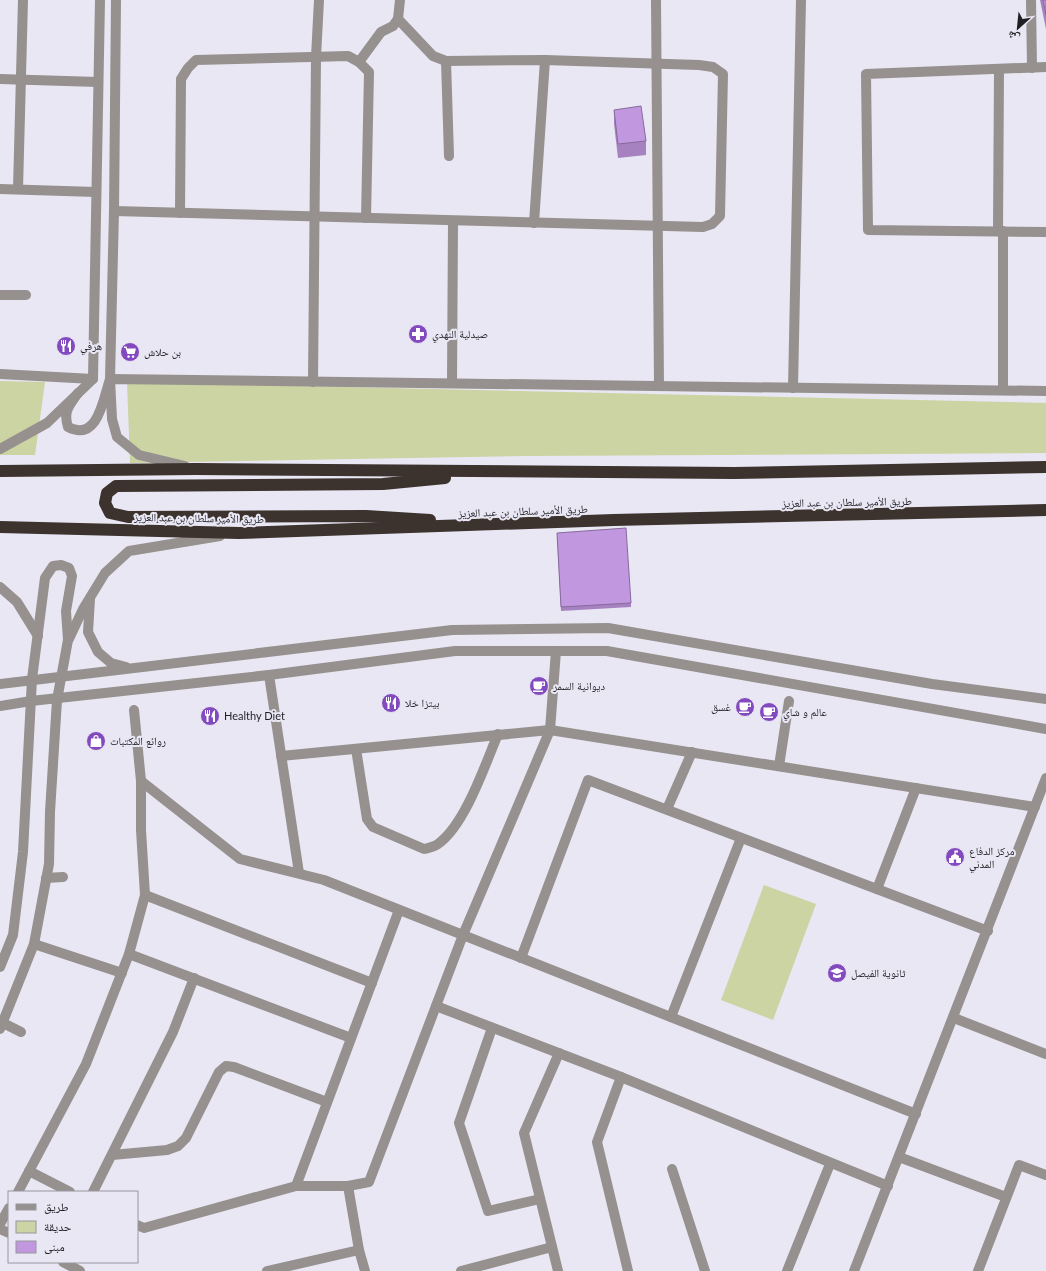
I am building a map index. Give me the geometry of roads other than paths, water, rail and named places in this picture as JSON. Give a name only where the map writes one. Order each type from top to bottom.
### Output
[{"type":"highway","points":[[0,470],[196,469],[734,473],[1046,467]]},
{"type":"highway","points":[[492,525],[366,516],[128,517],[110,513],[105,503],[107,493],[116,486],[383,484],[504,472]]},
{"type":"highway","name":"طريق الأمير سلطان بن عبد العزيز","points":[[0,527],[239,533],[1046,510]]},
{"type":"street","points":[[18,189],[23,0]]},
{"type":"street","points":[[0,449],[47,423],[93,379],[100,0]]},
{"type":"street","points":[[116,0],[114,211],[110,379],[112,419],[117,437],[139,455],[196,469]]},
{"type":"street","points":[[313,382],[316,218],[316,57],[320,0]]},
{"type":"street","points":[[359,62],[381,32],[393,26],[398,19],[400,0]]},
{"type":"street","points":[[656,0],[659,386]]},
{"type":"street","points":[[793,388],[801,0]]},
{"type":"street","points":[[1031,0],[1032,68]]},
{"type":"street","points":[[114,211],[657,227],[703,227],[712,224],[720,216],[723,74],[713,67],[656,63],[545,60],[446,60],[433,56],[398,19]]},
{"type":"street","points":[[180,213],[181,79],[188,68],[196,60],[348,56],[359,62],[369,72],[366,218]]},
{"type":"street","points":[[446,60],[449,156]]},
{"type":"street","points":[[534,223],[545,60]]},
{"type":"street","points":[[1046,67],[866,74],[868,230],[1046,232]]},
{"type":"street","points":[[999,69],[1003,390]]},
{"type":"street","points":[[0,79],[98,82]]},
{"type":"street","points":[[0,189],[96,192]]},
{"type":"street","points":[[452,383],[453,221]]},
{"type":"street","points":[[0,294],[26,295]]},
{"type":"street","points":[[0,374],[93,379]]},
{"type":"street","points":[[110,379],[1046,391]]},
{"type":"street","points":[[78,393],[68,408],[65,417],[68,427],[78,432],[87,430],[97,419],[110,379]]},
{"type":"street","points":[[68,640],[90,597],[105,573],[129,551],[239,533]]},
{"type":"street","points":[[0,967],[13,935],[23,852],[32,679],[45,578],[54,566],[61,565],[69,568],[72,576],[66,612],[68,640],[57,700],[50,812],[49,864],[34,944],[2,1026],[21,1032]]},
{"type":"street","points":[[0,587],[17,602],[38,636]]},
{"type":"street","points":[[90,597],[88,632],[98,652],[111,663],[132,668]]},
{"type":"street","points":[[0,684],[452,630],[608,628],[932,684],[1046,699]]},
{"type":"street","points":[[0,706],[31,701],[57,700],[269,675],[455,651],[607,652],[1046,729]]},
{"type":"street","points":[[138,1225],[144,1228],[296,1186],[348,1186],[369,1182],[463,935],[550,730],[556,651]]},
{"type":"street","points":[[269,675],[298,873]]},
{"type":"street","points":[[779,766],[789,701]]},
{"type":"street","points":[[19,1191],[86,1064],[129,954],[145,895],[141,830],[141,781],[134,710]]},
{"type":"street","points":[[281,756],[550,730],[1035,807]]},
{"type":"street","points":[[356,749],[367,819],[373,827],[424,849],[438,845],[457,824],[473,794],[498,734]]},
{"type":"street","points":[[667,810],[692,752]]},
{"type":"street","points":[[854,1271],[988,931],[1046,778]]},
{"type":"street","points":[[521,958],[588,780],[988,931]]},
{"type":"street","points":[[141,781],[240,859],[324,880],[916,1114]]},
{"type":"street","points":[[877,889],[916,788]]},
{"type":"street","points":[[671,1017],[742,838]]},
{"type":"street","points":[[46,878],[63,877]]},
{"type":"street","points":[[145,895],[372,983]]},
{"type":"street","points":[[296,1186],[399,910]]},
{"type":"street","points":[[34,944],[122,973]]},
{"type":"street","points":[[129,954],[351,1038]]},
{"type":"street","points":[[94,1191],[173,1032],[194,978]]},
{"type":"street","points":[[436,1006],[621,1077],[830,1164],[888,1186]]},
{"type":"street","points":[[954,1018],[1045,1052]]},
{"type":"street","points":[[492,1028],[459,1123],[488,1211],[540,1199]]},
{"type":"street","points":[[558,1271],[524,1133],[559,1054]]},
{"type":"street","points":[[112,1155],[168,1150],[178,1146],[186,1138],[219,1072],[226,1066],[234,1067],[327,1102]]},
{"type":"street","points":[[621,1077],[597,1142],[628,1271]]},
{"type":"street","points":[[899,1157],[1006,1197]]},
{"type":"street","points":[[788,1271],[830,1164]]},
{"type":"street","points":[[978,1271],[1019,1165],[1046,1175]]},
{"type":"street","points":[[672,1169],[705,1271]]},
{"type":"street","points":[[29,1171],[68,1191]]},
{"type":"street","points":[[348,1186],[359,1250],[366,1271]]},
{"type":"street","points":[[0,1224],[8,1210]]},
{"type":"street","points":[[461,1271],[552,1247]]},
{"type":"street","points":[[267,1271],[301,1267],[359,1250]]},
{"type":"street","points":[[65,1263],[80,1271]]},
{"type":"place","name":"صيدلية النهدي","points":[[418,334]]},
{"type":"place","name":"هرفي","points":[[66,346]]},
{"type":"place","name":"بن حلاش","points":[[130,352]]},
{"type":"place","name":"ديوانية السمر","points":[[539,686]]},
{"type":"place","name":"بيتزا خلا","points":[[391,703]]},
{"type":"place","name":"غسق","points":[[745,707]]},
{"type":"place","name":"عالم و شاي","points":[[769,712]]},
{"type":"place","name":"Healthy Diet","points":[[210,716]]},
{"type":"place","name":"روائع المكتبات","points":[[96,741]]},
{"type":"place","name":"مركز الدفاع المدني","points":[[955,857]]},
{"type":"place","name":"ثانوية الفيصل","points":[[837,973]]}]
